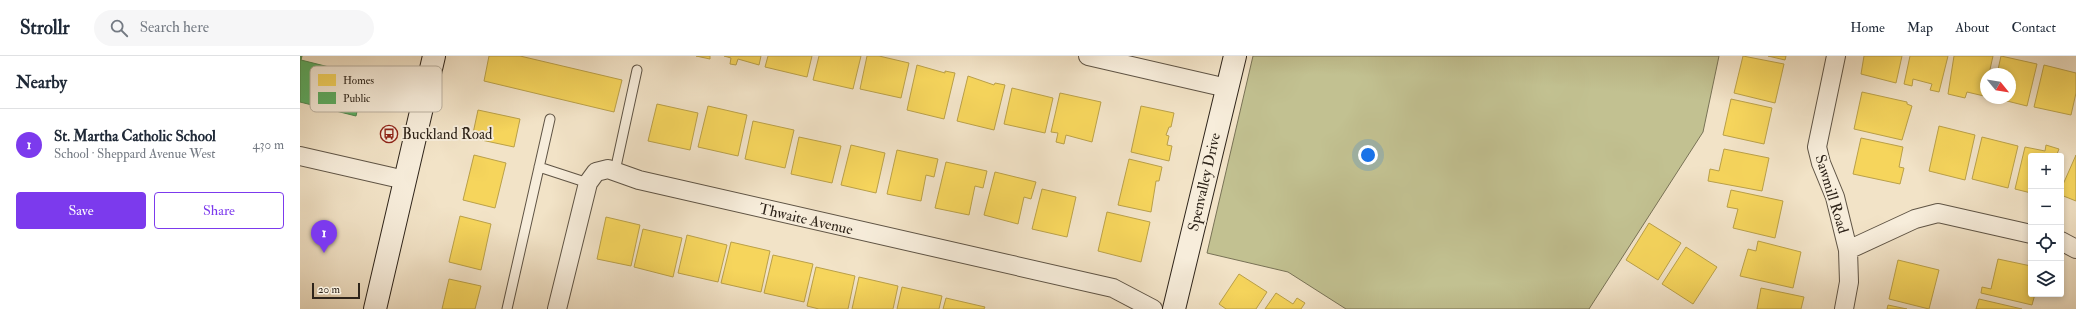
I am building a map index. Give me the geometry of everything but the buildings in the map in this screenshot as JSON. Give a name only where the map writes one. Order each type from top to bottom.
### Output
[{"type":"main road","points":[[432,66],[434,56]]},
{"type":"main road","name":"Spenvalley Drive","points":[[1174,309],[1226,88],[1235,56]]},
{"type":"main road","points":[[375,309],[421,112]]},
{"type":"street","points":[[1088,56],[1202,84],[1226,88]]},
{"type":"street","name":"Sawmill Road","points":[[1836,56],[1817,147],[1821,163],[1835,197],[1848,250],[1849,282],[1844,309]]},
{"type":"street","points":[[300,156],[405,180]]},
{"type":"street","name":"Thwaite Avenue","points":[[588,183],[596,172],[608,169],[639,180],[1107,287],[1153,309]]},
{"type":"street","points":[[557,309],[588,183]]},
{"type":"street","points":[[1848,250],[1914,219],[1938,213],[2028,233]]},
{"type":"street","points":[[2064,243],[2076,249]]},
{"type":"lane","points":[[615,171],[637,70]]},
{"type":"lane","points":[[507,309],[550,119]]},
{"type":"lane","points":[[539,167],[588,183]]},
{"type":"shaded area","points":[[1253,56],[1719,56],[1703,132],[1589,309],[1346,309],[1288,272],[1207,253]]},
{"type":"place","name":"Buckland Road","points":[[389,134]]},
{"type":"place","name":"St. Martha Catholic School","points":[[324,253]]}]
